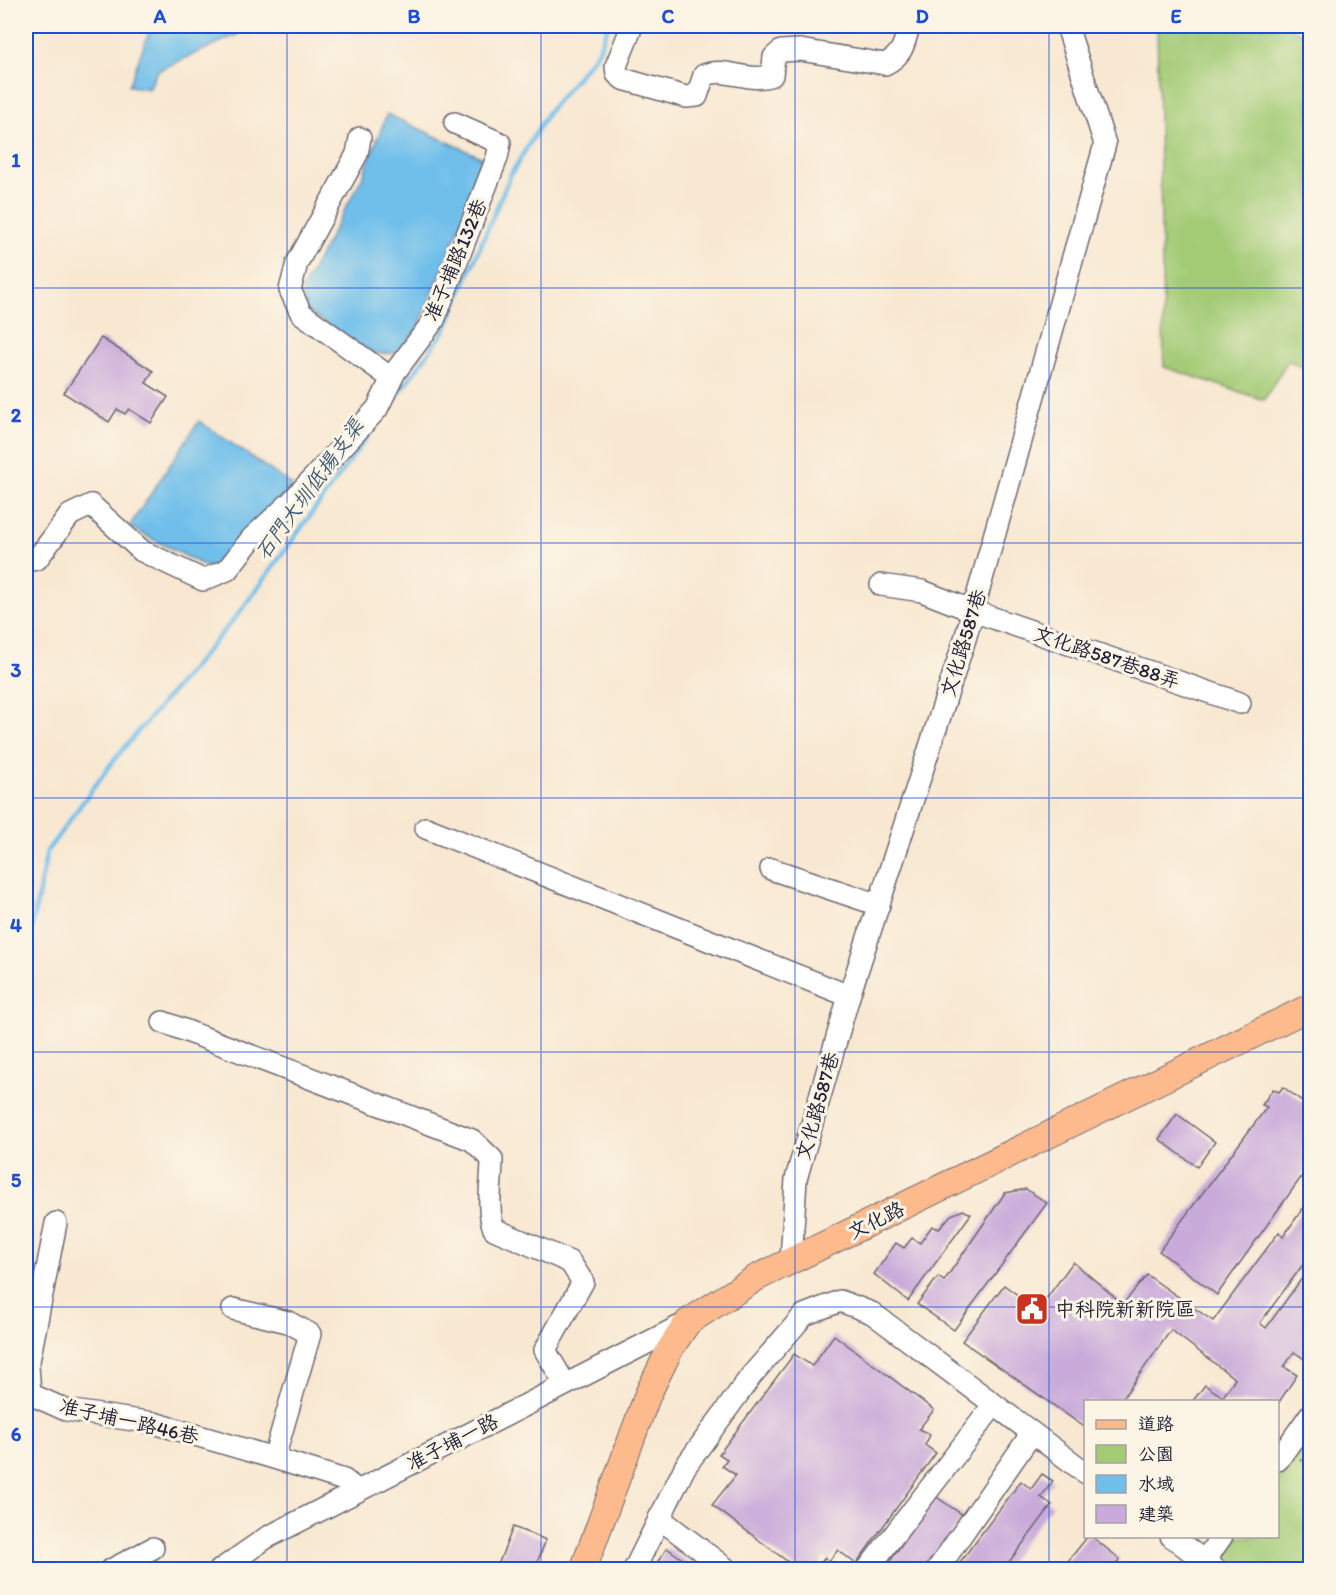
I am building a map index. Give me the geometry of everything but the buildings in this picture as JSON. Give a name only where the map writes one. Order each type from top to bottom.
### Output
[{"type":"main road","name":"文化路","points":[[583,1569],[648,1394],[670,1349],[688,1322],[748,1283],[791,1261],[1311,1007]]},
{"type":"lane","points":[[632,26],[616,66],[617,74],[623,79],[686,97],[697,96],[704,75],[715,71],[764,78],[772,75],[774,57],[781,51],[800,50],[885,64],[897,58],[903,51],[909,26]]},
{"type":"lane","name":"文化路587巷","points":[[791,1261],[796,1179],[849,996],[973,611],[1106,144],[1067,26]]},
{"type":"lane","name":"准子埔路132巷","points":[[26,561],[38,559],[70,515],[91,505],[142,551],[203,580],[227,570],[252,538],[292,501],[377,409],[392,378],[434,320],[497,158],[500,143],[455,123]]},
{"type":"lane","points":[[360,138],[357,154],[297,263],[290,290],[301,313],[392,378]]},
{"type":"lane","name":"文化路587巷88弄","points":[[881,585],[922,591],[973,611],[1240,703]]},
{"type":"lane","points":[[426,828],[849,996]]},
{"type":"lane","points":[[771,869],[879,905]]},
{"type":"lane","points":[[163,1022],[472,1140],[492,1159],[492,1194],[488,1214],[494,1229],[570,1262],[583,1282],[545,1350],[565,1384]]},
{"type":"lane","name":"准子埔一路46巷","points":[[56,1223],[27,1366],[30,1394],[66,1410],[154,1423],[274,1458],[344,1480],[357,1491]]},
{"type":"lane","points":[[634,1569],[684,1467],[751,1376],[804,1315],[840,1301],[872,1313],[993,1406],[1084,1472]]},
{"type":"lane","points":[[233,1309],[288,1322],[310,1334],[274,1458]]},
{"type":"lane","name":"准子埔一路","points":[[219,1569],[266,1538],[688,1322]]},
{"type":"lane","points":[[867,1569],[993,1406]]},
{"type":"lane","points":[[1279,1459],[1311,1415]]},
{"type":"lane","points":[[937,1569],[1032,1433]]},
{"type":"lane","points":[[659,1518],[728,1569]]},
{"type":"lane","points":[[1173,1538],[1206,1566],[1221,1538]]},
{"type":"lane","points":[[111,1569],[153,1548]]},
{"type":"green space","points":[[1157,26],[1286,26],[1310,38],[1310,372],[1288,360],[1264,400],[1164,367]]},
{"type":"green space","points":[[1310,1435],[1310,1569],[1240,1569],[1224,1557],[1238,1538],[1279,1538],[1279,1481]]},
{"type":"water","points":[[151,26],[246,26],[239,34],[157,71],[149,89],[129,86]]},
{"type":"water","points":[[387,114],[487,160],[418,328],[398,353],[374,354],[306,311],[302,289],[363,176]]},
{"type":"water","points":[[199,421],[292,485],[247,537],[209,568],[129,527]]},
{"type":"waterway","name":"石門大圳低揚支渠","points":[[26,958],[47,851],[113,761],[240,612],[445,330],[510,176],[548,112],[598,52],[608,26]]},
{"type":"place","name":"中科院新新院區","points":[[1032,1309]]}]
